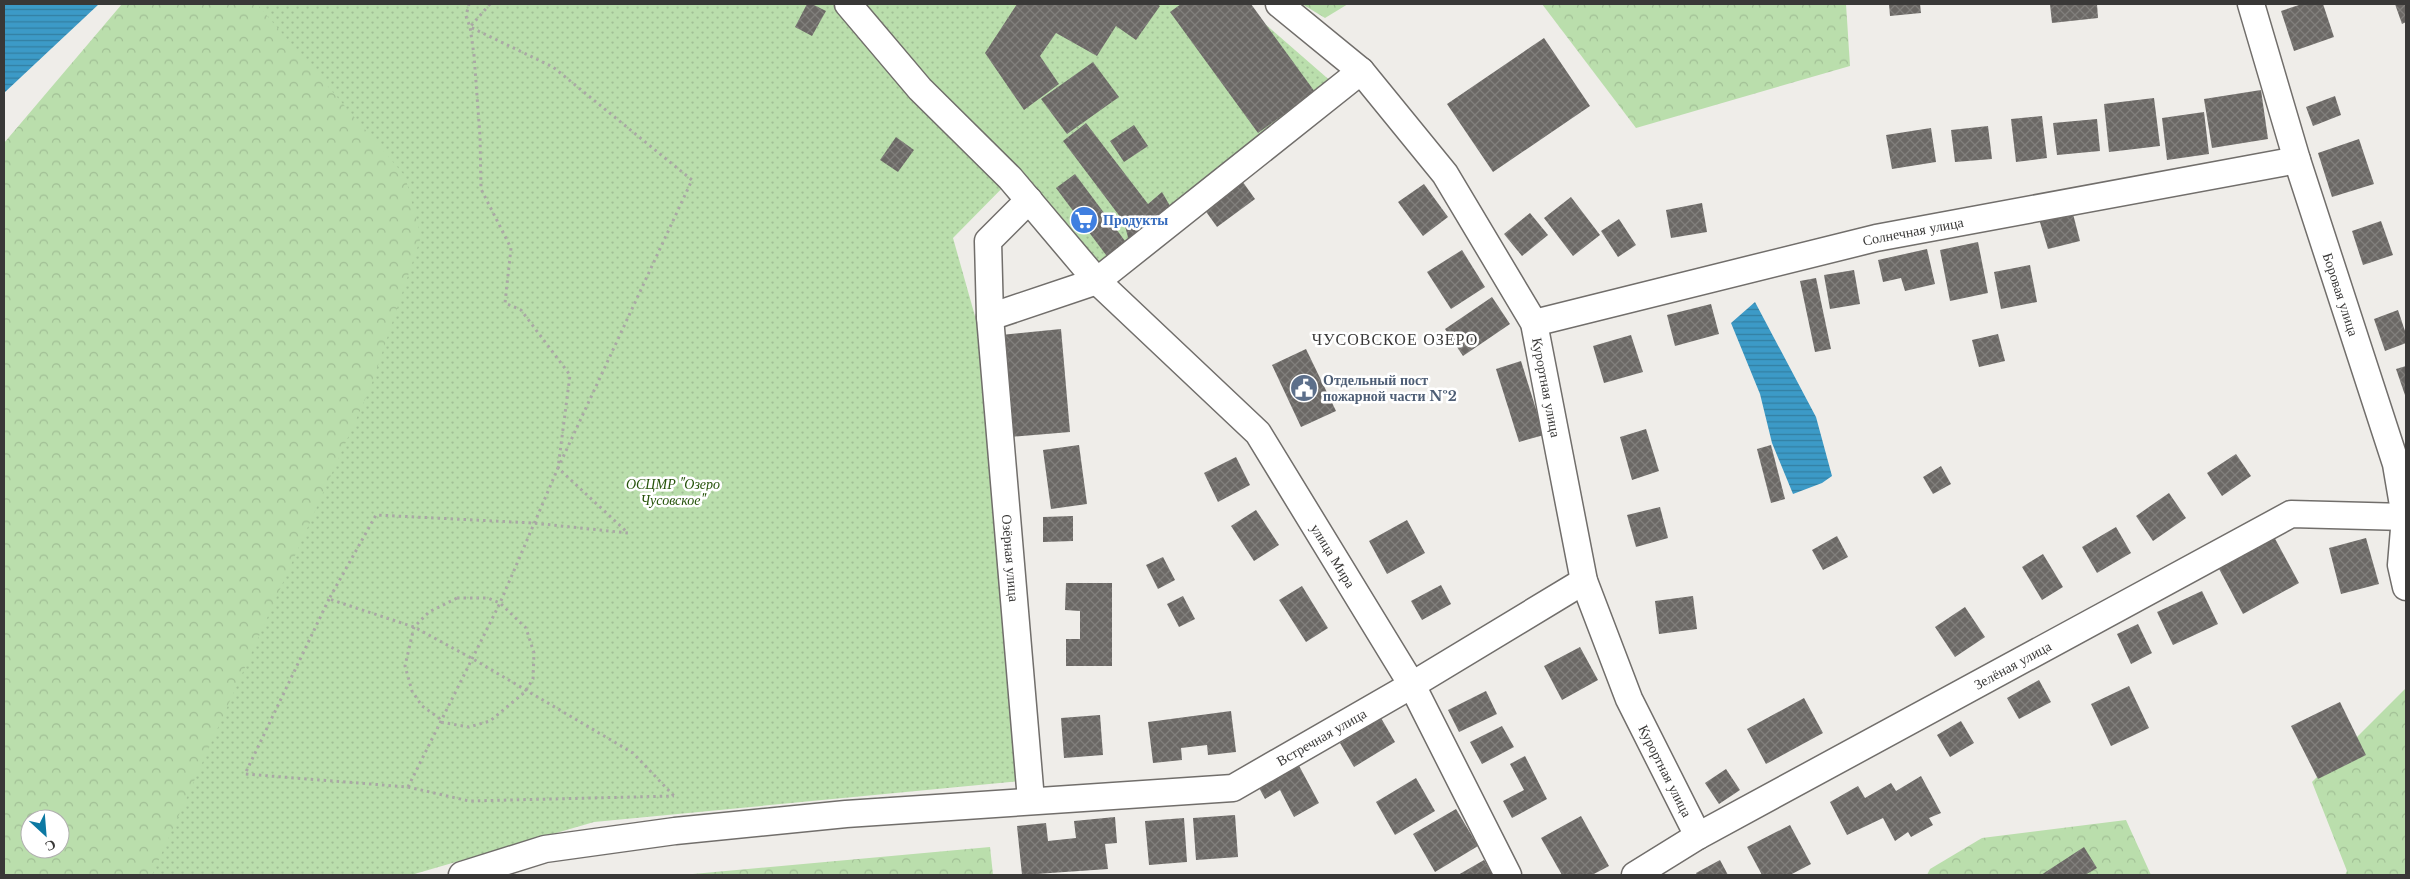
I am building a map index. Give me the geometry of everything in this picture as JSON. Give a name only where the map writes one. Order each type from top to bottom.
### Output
[{"type":"street","name":"улица Мира","points":[[848,4],[920,89],[1010,178],[1097,281],[1258,433],[1412,685],[1508,875]]},
{"type":"street","name":"Курортная улица","points":[[1279,4],[1361,71],[1446,174],[1534,323],[1584,581],[1629,699],[1698,836]]},
{"type":"street","name":"Боровая улица","points":[[2251,4],[2297,160],[2396,464],[2405,517],[2401,565],[2406,587]]},
{"type":"street","points":[[990,317],[1097,281],[1361,71]]},
{"type":"street","name":"Солнечная улица","points":[[1534,323],[1876,238],[2297,160]]},
{"type":"street","name":"Озёрная улица","points":[[1029,200],[988,241],[990,317],[1031,800]]},
{"type":"street","name":"Зелёная улица","points":[[1650,871],[1698,836],[2291,514],[2405,517]]},
{"type":"street","name":"Встречная улица","points":[[462,875],[545,849],[675,831],[846,814],[1031,800],[1233,788],[1412,685],[1584,581]]},
{"type":"path","points":[[469,4],[466,16],[470,27],[480,136],[481,189],[511,248],[505,303],[521,310],[570,375],[558,468]]},
{"type":"path","points":[[470,27],[490,4]]},
{"type":"path","points":[[408,788],[500,603],[533,523],[692,180],[553,67],[470,27]]},
{"type":"path","points":[[329,599],[414,627],[473,659],[525,692],[633,753],[674,796],[469,800],[408,788],[245,774],[329,599],[376,515],[533,523],[628,533],[558,468]]},
{"type":"path","points":[[457,598],[488,598],[500,603],[526,628],[534,653],[533,679],[525,692],[490,721],[469,727],[440,722],[439,718],[422,706],[412,691],[405,666],[414,627],[429,612],[457,598]]},
{"type":"green space","points":[[122,4],[268,4],[424,75],[450,274],[172,875],[4,875],[4,143]]},
{"type":"green space","name":"ОСЦМР \"Озеро Чусовское\"","points":[[257,4],[1242,4],[1334,84],[1099,267],[1021,169],[953,238],[980,334],[1021,781],[594,822],[411,875],[152,875],[371,386],[421,237],[405,176]]},
{"type":"green space","points":[[1302,4],[1348,4],[1325,18]]},
{"type":"green space","points":[[1542,4],[1846,4],[1850,66],[1636,128]]},
{"type":"green space","points":[[2406,688],[2406,875],[2345,875],[2347,871],[2312,782]]},
{"type":"green space","points":[[2126,820],[2151,875],[1927,875],[1930,869],[1982,838]]},
{"type":"green space","points":[[990,847],[993,875],[682,875]]},
{"type":"water","points":[[4,4],[99,4],[4,93]]},
{"type":"water","points":[[1755,302],[1816,417],[1832,476],[1822,483],[1793,494],[1772,443],[1760,394],[1731,323]]},
{"type":"building","points":[[807,4],[812,4],[826,11],[812,36],[795,27]]},
{"type":"building","points":[[1017,4],[1157,4],[1160,6],[1136,40],[1116,26],[1097,56],[1056,33],[1040,56],[1059,84],[1024,110],[985,53]]},
{"type":"building","points":[[1181,4],[1251,4],[1315,92],[1258,133],[1170,12]]},
{"type":"building","points":[[1889,4],[1920,4],[1921,13],[1890,16]]},
{"type":"building","points":[[2050,4],[2097,4],[2098,18],[2052,23]]},
{"type":"building","points":[[2302,4],[2323,4],[2334,37],[2294,51],[2281,11]]},
{"type":"building","points":[[2395,4],[2406,4],[2406,22],[2402,24]]},
{"type":"building","points":[[1544,38],[1590,106],[1493,172],[1447,104]]},
{"type":"building","points":[[1093,62],[1119,97],[1067,134],[1041,99]]},
{"type":"building","points":[[2261,90],[2268,139],[2212,148],[2204,99]]},
{"type":"building","points":[[2335,96],[2341,115],[2313,126],[2306,107]]},
{"type":"building","points":[[2154,98],[2160,146],[2109,152],[2104,104]]},
{"type":"building","points":[[2204,112],[2209,154],[2167,160],[2162,118]]},
{"type":"building","points":[[2042,116],[2047,158],[2016,162],[2011,119]]},
{"type":"building","points":[[2097,119],[2100,151],[2057,155],[2053,123]]},
{"type":"building","points":[[1086,123],[1148,204],[1162,192],[1173,211],[1130,245],[1124,222],[1063,141]]},
{"type":"building","points":[[1134,125],[1148,146],[1124,162],[1110,141]]},
{"type":"building","points":[[1988,126],[1992,159],[1955,162],[1951,130]]},
{"type":"building","points":[[1931,128],[1936,162],[1892,169],[1886,135]]},
{"type":"building","points":[[896,137],[914,150],[898,172],[880,160]]},
{"type":"building","points":[[2359,139],[2374,184],[2332,197],[2318,153]]},
{"type":"building","points":[[1075,174],[1128,245],[1109,259],[1056,188]]},
{"type":"building","points":[[1240,178],[1255,199],[1217,227],[1202,206]]},
{"type":"building","points":[[1424,184],[1448,217],[1423,236],[1398,202]]},
{"type":"building","points":[[1571,197],[1600,235],[1573,256],[1544,218]]},
{"type":"building","points":[[1702,203],[1707,232],[1671,238],[1666,210]]},
{"type":"building","points":[[2072,210],[2080,241],[2048,249],[2039,219]]},
{"type":"building","points":[[1530,213],[1548,235],[1522,256],[1504,234]]},
{"type":"building","points":[[1619,219],[1636,245],[1618,257],[1601,231]]},
{"type":"building","points":[[2381,221],[2393,255],[2363,265],[2352,231]]},
{"type":"building","points":[[1978,242],[1988,293],[1950,301],[1940,250]]},
{"type":"building","points":[[1927,249],[1935,284],[1905,291],[1901,278],[1883,282],[1878,260]]},
{"type":"building","points":[[1462,250],[1485,287],[1451,309],[1427,272]]},
{"type":"building","points":[[2030,265],[2037,302],[2001,309],[1994,272]]},
{"type":"building","points":[[1854,270],[1860,304],[1830,309],[1824,275]]},
{"type":"building","points":[[1816,278],[1831,349],[1815,352],[1800,281]]},
{"type":"building","points":[[1492,297],[1510,324],[1463,356],[1445,329]]},
{"type":"building","points":[[1711,304],[1719,334],[1675,346],[1667,315]]},
{"type":"building","points":[[2398,310],[2406,334],[2406,343],[2385,351],[2374,319]]},
{"type":"building","points":[[1061,329],[1070,432],[1009,437],[1001,335]]},
{"type":"building","points":[[1998,334],[2005,361],[1979,367],[1972,340]]},
{"type":"building","points":[[1631,335],[1643,372],[1604,383],[1593,346]]},
{"type":"building","name":"Отдельный пост пожарной части №2","points":[[1306,349],[1336,411],[1301,427],[1272,365]]},
{"type":"building","points":[[1521,361],[1544,435],[1519,442],[1496,369]]},
{"type":"building","points":[[2406,366],[2406,398],[2396,369]]},
{"type":"building","points":[[1646,429],[1659,471],[1632,480],[1620,437]]},
{"type":"building","points":[[1079,445],[1087,504],[1051,509],[1043,450]]},
{"type":"building","points":[[1771,445],[1785,499],[1771,503],[1757,449]]},
{"type":"building","points":[[2236,454],[2251,476],[2222,496],[2207,473]]},
{"type":"building","points":[[1236,457],[1250,485],[1218,502],[1204,473]]},
{"type":"building","points":[[1941,466],[1951,484],[1933,494],[1923,477]]},
{"type":"building","points":[[2169,493],[2186,518],[2153,541],[2136,516]]},
{"type":"building","points":[[1660,507],[1668,538],[1636,547],[1627,515]]},
{"type":"building","points":[[1256,510],[1279,545],[1254,561],[1231,526]]},
{"type":"building","points":[[1073,516],[1073,541],[1043,542],[1043,517]]},
{"type":"building","points":[[1407,520],[1425,553],[1387,574],[1369,541]]},
{"type":"building","points":[[2116,527],[2131,553],[2097,573],[2082,547]]},
{"type":"building","points":[[2273,535],[2299,583],[2243,614],[2217,565]]},
{"type":"building","points":[[1837,536],[1848,557],[1823,570],[1812,550]]},
{"type":"building","points":[[2366,538],[2379,584],[2341,594],[2329,548]]},
{"type":"building","points":[[2043,554],[2063,587],[2042,600],[2022,567]]},
{"type":"building","points":[[1163,557],[1175,580],[1158,589],[1146,565]]},
{"type":"building","points":[[1066,583],[1112,583],[1112,666],[1066,666],[1066,639],[1080,639],[1080,611],[1065,610]]},
{"type":"building","points":[[1441,585],[1451,604],[1422,620],[1411,601]]},
{"type":"building","points":[[1302,586],[1328,628],[1306,642],[1279,600]]},
{"type":"building","points":[[2202,591],[2218,624],[2173,645],[2157,612]]},
{"type":"building","points":[[1183,596],[1195,619],[1179,627],[1167,604]]},
{"type":"building","points":[[1693,596],[1697,629],[1659,634],[1655,601]]},
{"type":"building","points":[[1965,607],[1985,637],[1955,657],[1935,627]]},
{"type":"building","points":[[2138,624],[2152,653],[2131,664],[2117,634]]},
{"type":"building","points":[[1580,647],[1598,680],[1562,700],[1544,666]]},
{"type":"building","points":[[2039,680],[2051,702],[2019,719],[2007,698]]},
{"type":"building","points":[[2129,686],[2149,728],[2111,746],[2091,704]]},
{"type":"building","points":[[1486,691],[1497,714],[1459,732],[1448,710]]},
{"type":"building","points":[[1804,698],[1823,733],[1766,764],[1747,729]]},
{"type":"building","points":[[2340,702],[2366,755],[2318,779],[2291,726]]},
{"type":"building","points":[[1231,711],[1236,752],[1208,755],[1207,745],[1181,748],[1182,760],[1153,763],[1148,722]]},
{"type":"building","points":[[1100,715],[1103,755],[1064,758],[1061,718]]},
{"type":"building","points":[[1381,718],[1395,742],[1354,767],[1340,743]]},
{"type":"building","points":[[1961,721],[1974,743],[1950,757],[1937,735]]},
{"type":"building","points":[[1502,726],[1514,747],[1482,764],[1470,742]]},
{"type":"building","points":[[1525,756],[1547,799],[1512,818],[1503,801],[1524,790],[1510,764]]},
{"type":"building","points":[[1297,762],[1319,803],[1294,817],[1280,790],[1265,799],[1257,784]]},
{"type":"building","points":[[1726,769],[1740,790],[1719,804],[1705,783]]},
{"type":"building","points":[[1921,776],[1941,813],[1929,818],[1933,825],[1911,837],[1908,832],[1895,841],[1883,818],[1847,835],[1830,802],[1858,786],[1865,798],[1891,783],[1896,791]]},
{"type":"building","points":[[1416,778],[1435,811],[1395,835],[1376,802]]},
{"type":"building","points":[[1456,809],[1478,846],[1435,872],[1413,834]]},
{"type":"building","points":[[1235,815],[1238,857],[1196,860],[1193,818]]},
{"type":"building","points":[[1581,816],[1609,866],[1592,875],[1562,875],[1541,838]]},
{"type":"building","points":[[1115,817],[1117,843],[1105,844],[1108,869],[1022,875],[1017,826],[1046,823],[1048,841],[1076,838],[1074,821]]},
{"type":"building","points":[[1184,818],[1187,862],[1149,865],[1145,821]]},
{"type":"building","points":[[1790,825],[1811,864],[1790,875],[1762,875],[1747,847]]},
{"type":"building","points":[[2084,847],[2097,868],[2085,875],[2041,875]]},
{"type":"building","points":[[1484,860],[1493,875],[1458,875]]},
{"type":"building","points":[[1720,860],[1728,875],[1697,875],[1696,873]]},
{"type":"place","name":"Продукты","points":[[1084,220]]},
{"type":"place","name":"Отдельный пост пожарной части №2","points":[[1304,388]]},
{"type":"district","name":"ЧУСОВСКОЕ ОЗЕРО","points":[[1395,339]]}]
